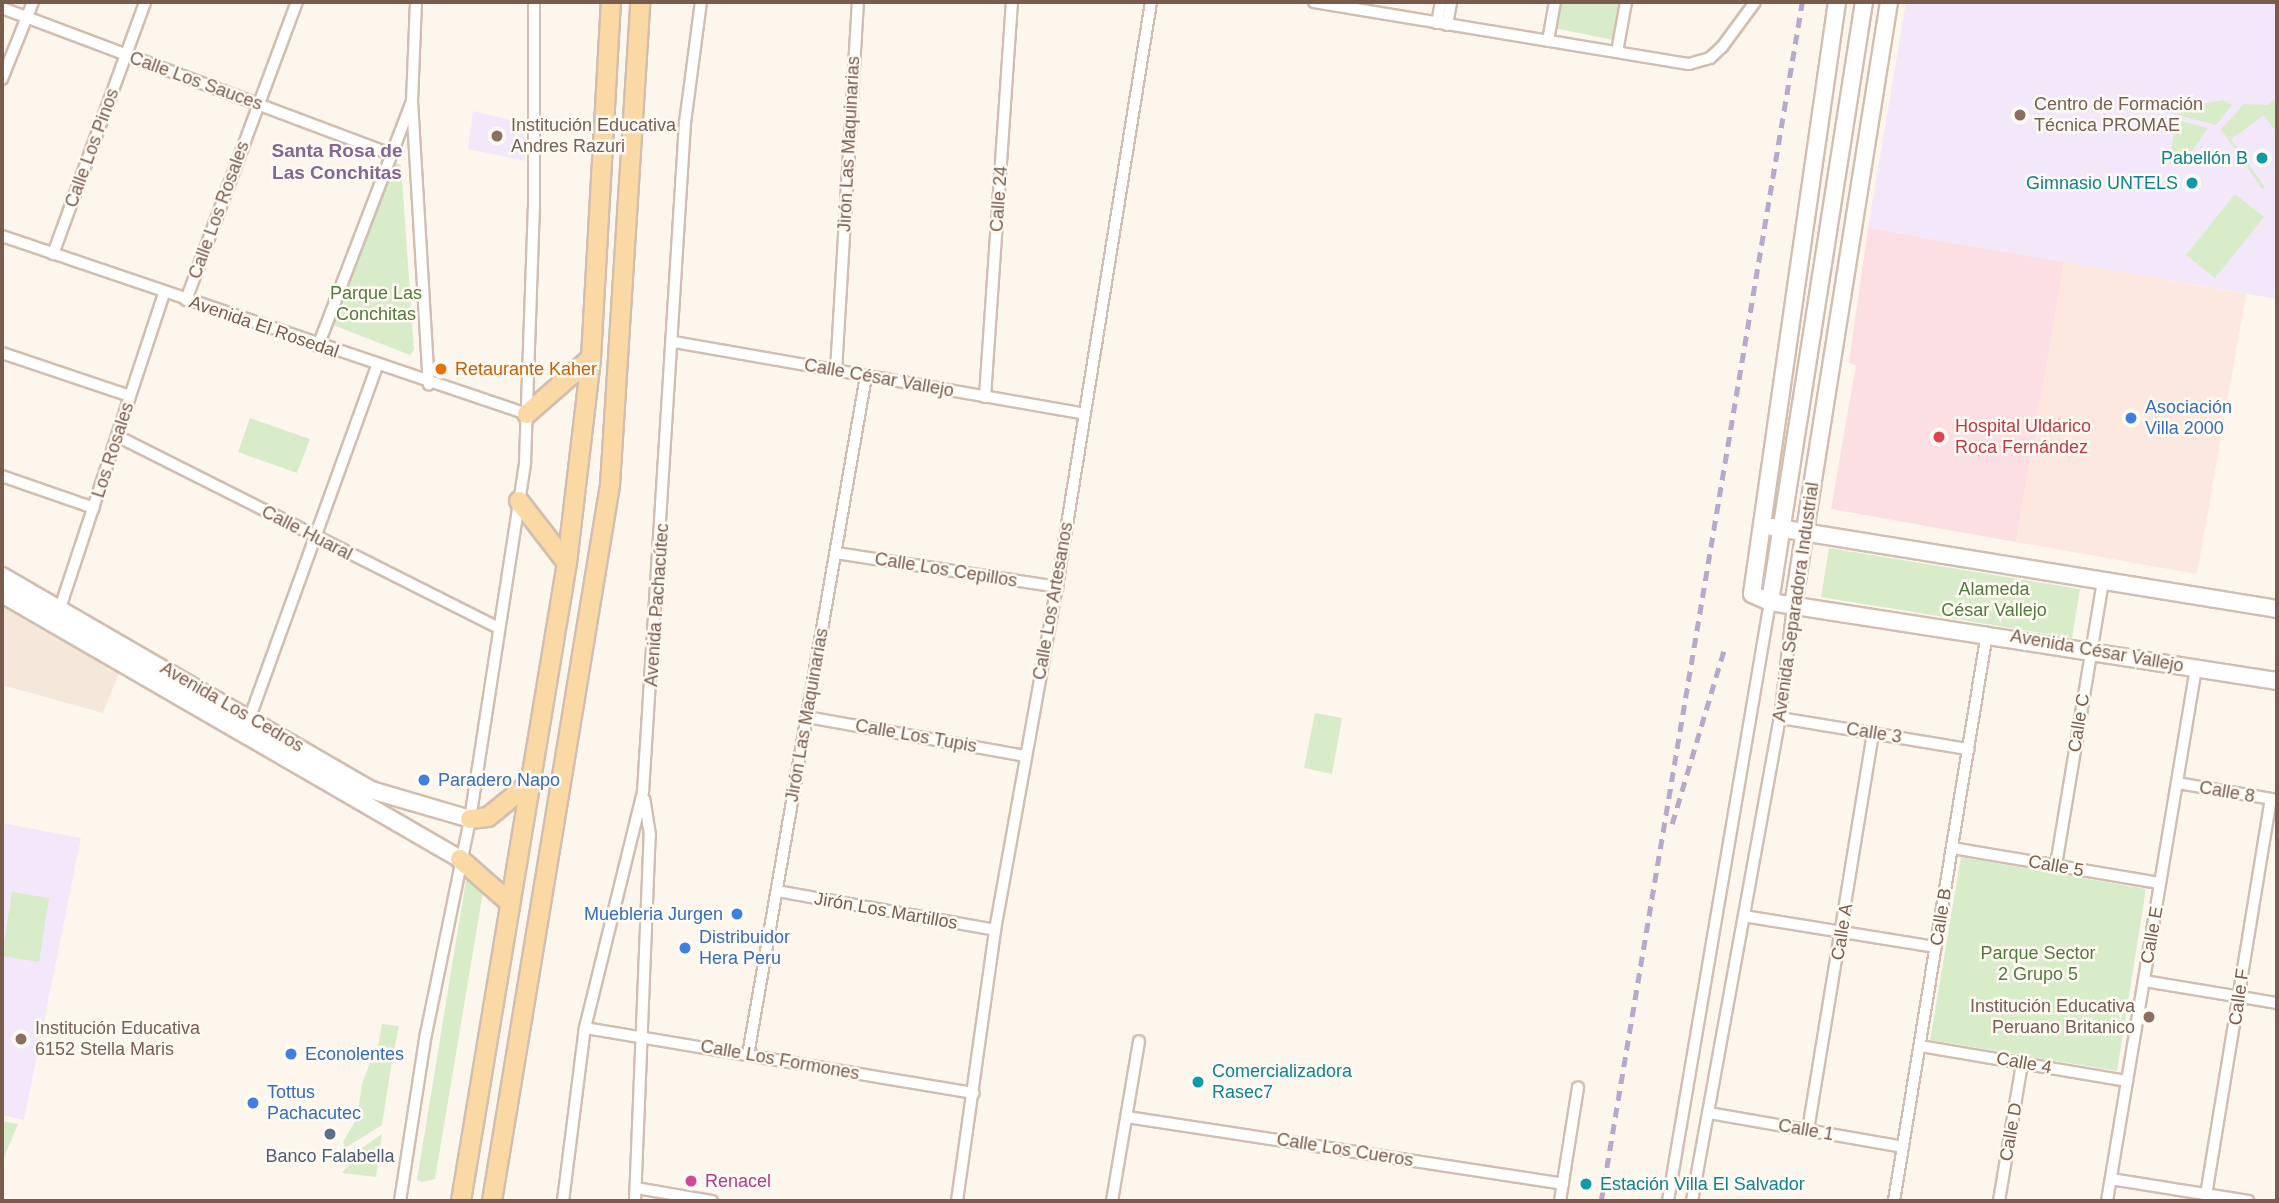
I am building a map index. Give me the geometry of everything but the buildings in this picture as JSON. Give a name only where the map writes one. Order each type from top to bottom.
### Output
[{"type":"main road","points":[[461,1201],[567,563],[591,358],[611,2]]},
{"type":"main road","points":[[492,1201],[573,725],[610,485],[640,2]]},
{"type":"main road","points":[[1837,2],[1761,525],[2277,609]]},
{"type":"main road","name":"Avenida Separadora Industrial","points":[[1770,602],[1864,2]]},
{"type":"main road","name":"Avenida Separadora Industrial","points":[[1793,606],[1889,2]]},
{"type":"main road","points":[[606,101],[635,103]]},
{"type":"main road","points":[[527,414],[591,358]]},
{"type":"main road","points":[[519,501],[567,563]]},
{"type":"main road","name":"Avenida César Vallejo","points":[[1761,525],[1752,594],[1770,602],[1987,633],[2277,681]]},
{"type":"main road","name":"Avenida Los Cedros","points":[[2,576],[250,717],[371,790],[470,819]]},
{"type":"main road","name":"Avenida Los Cedros","points":[[2,594],[460,859]]},
{"type":"main road","points":[[541,720],[573,725]]},
{"type":"main road","points":[[470,819],[488,817],[531,782]]},
{"type":"main road","points":[[427,840],[435,810]]},
{"type":"main road","points":[[460,859],[510,903]]},
{"type":"street","points":[[2,79],[33,2]]},
{"type":"street","name":"Calle Los Pinos","points":[[53,254],[145,2]]},
{"type":"street","name":"Calle Los Rosales","points":[[186,300],[297,2]]},
{"type":"street","points":[[416,2],[412,101],[429,384]]},
{"type":"street","points":[[400,1201],[460,859],[470,819],[519,501],[527,414],[534,2]]},
{"type":"street","name":"Avenida Pachacútec","points":[[563,1201],[585,1028],[643,792],[674,342],[685,122],[701,2]]},
{"type":"street","name":"Jirón Las Maquinarias","points":[[836,371],[858,2]]},
{"type":"street","name":"Calle 24","points":[[985,397],[1012,2]]},
{"type":"street","name":"Calle Los Artesanos","points":[[957,1201],[995,930],[1057,587],[1151,2]]},
{"type":"street","points":[[1314,2],[1353,5],[1442,24],[1700,63],[1723,47],[1755,2]]},
{"type":"street","points":[[1441,2],[1442,24]]},
{"type":"street","points":[[1442,24],[1451,2]]},
{"type":"street","points":[[1548,41],[1555,2]]},
{"type":"street","points":[[1617,52],[1626,2]]},
{"type":"street","name":"Calle Los Sauces","points":[[2,8],[391,153]]},
{"type":"street","points":[[318,346],[412,101]]},
{"type":"street","name":"Avenida El Rosedal","points":[[2,236],[429,384],[527,414]]},
{"type":"street","name":"Los Rosales","points":[[60,608],[164,293]]},
{"type":"street","name":"Calle César Vallejo","points":[[674,342],[1085,414]]},
{"type":"street","points":[[2,353],[130,397]]},
{"type":"street","points":[[250,717],[377,366]]},
{"type":"street","name":"Jirón Las Maquinarias","points":[[748,1055],[866,376]]},
{"type":"street","name":"Calle Huaral","points":[[117,436],[498,628]]},
{"type":"street","points":[[2,476],[94,508]]},
{"type":"street","name":"Calle Los Cepillos","points":[[836,553],[1057,587]]},
{"type":"street","name":"Calle C","points":[[2056,865],[2103,581]]},
{"type":"street","name":"Avenida Separadora Industrial","points":[[1668,1201],[1770,602]]},
{"type":"street","name":"Avenida Separadora Industrial","points":[[1692,1201],[1780,718],[1793,606]]},
{"type":"street","name":"Calle B","points":[[1894,1201],[1987,633]]},
{"type":"street","name":"Calle E","points":[[2107,1201],[2196,668]]},
{"type":"street","name":"Calle Los Tupis","points":[[807,716],[1026,756]]},
{"type":"street","name":"Calle 3","points":[[1780,718],[1968,749]]},
{"type":"street","name":"Calle A","points":[[1808,1130],[1872,733]]},
{"type":"street","name":"Calle 8","points":[[2177,783],[2274,800]]},
{"type":"street","points":[[635,1201],[650,835],[643,792]]},
{"type":"street","name":"Calle F","points":[[2207,1195],[2274,800]]},
{"type":"street","name":"Calle 5","points":[[1952,848],[2160,883]]},
{"type":"street","name":"Jirón Los Martillos","points":[[777,891],[995,930]]},
{"type":"street","points":[[1744,916],[1936,947]]},
{"type":"street","points":[[2144,981],[2277,1003]]},
{"type":"street","name":"Calle Los Formones","points":[[585,1028],[974,1093]]},
{"type":"street","points":[[1112,1201],[1139,1041]]},
{"type":"street","name":"Calle 4","points":[[1920,1046],[2127,1081]]},
{"type":"street","name":"Calle D","points":[[1999,1201],[2022,1063]]},
{"type":"street","points":[[1560,1201],[1578,1087]]},
{"type":"street","name":"Calle 1","points":[[1709,1113],[1903,1147]]},
{"type":"street","name":"Calle Los Cueros","points":[[1127,1117],[1563,1184]]},
{"type":"street","points":[[2111,1180],[2248,1201]]},
{"type":"street","points":[[636,1188],[712,1201]]},
{"type":"shaded area","name":"Centro de Formación Técnica PROMAE","points":[[1906,2],[2277,2],[2277,299],[1868,228]]},
{"type":"shaded area","name":"Institución Educativa Andres Razuri","points":[[473,111],[524,123],[525,161],[468,149]]},
{"type":"shaded area","name":"Hospital Uldarico Roca Fernández","points":[[1868,228],[2064,262],[2016,542],[1831,509],[1856,365],[1849,363]]},
{"type":"shaded area","name":"Asociación Villa 2000","points":[[2064,262],[2246,294],[2197,574],[2016,542]]},
{"type":"shaded area","points":[[2,579],[129,648],[103,713],[2,685]]},
{"type":"shaded area","name":"Institución Educativa 6152 Stella Maris","points":[[2,823],[81,838],[24,1120],[2,1115]]},
{"type":"green space","points":[[1559,2],[1620,2],[1613,40],[1554,28]]},
{"type":"green space","points":[[2277,98],[2277,133],[2264,115],[2231,139],[2265,187],[2262,189],[2221,129],[2244,104],[2267,105]]},
{"type":"green space","points":[[2223,100],[2232,105],[2216,125],[2177,115],[2178,109]]},
{"type":"green space","points":[[2176,120],[2208,128],[2190,153],[2180,152],[2169,165]]},
{"type":"green space","name":"Parque Las Conchitas","points":[[393,162],[401,165],[414,350],[410,355],[333,325]]},
{"type":"green space","points":[[2235,194],[2264,217],[2215,278],[2186,255]]},
{"type":"green space","points":[[250,418],[310,439],[297,473],[238,452]]},
{"type":"green space","name":"Alameda César Vallejo","points":[[1829,548],[2080,589],[2072,638],[1821,597]]},
{"type":"green space","points":[[1315,713],[1342,718],[1332,774],[1304,768]]},
{"type":"green space","name":"Parque Sector 2 Grupo 5","points":[[1961,857],[2146,889],[2117,1071],[1930,1040]]},
{"type":"green space","points":[[466,880],[483,892],[435,1179],[423,1182],[417,1180]]},
{"type":"green space","points":[[12,892],[49,898],[39,962],[2,956]]},
{"type":"green space","points":[[382,1024],[399,1026],[394,1050],[378,1046]]},
{"type":"green space","points":[[372,1057],[392,1061],[382,1125],[345,1148],[343,1142],[357,1118],[362,1084]]},
{"type":"green space","points":[[2,1121],[18,1124],[2,1162]]},
{"type":"green space","points":[[382,1134],[376,1177],[342,1173],[362,1148]]},
{"type":"railway","points":[[1601,1201],[1802,2]]},
{"type":"railway","points":[[1672,824],[1724,650]]},
{"type":"place","name":"Centro de Formación Técnica PROMAE","points":[[2020,115]]},
{"type":"place","name":"Institución Educativa Andres Razuri","points":[[497,136]]},
{"type":"place","name":"Pabellón B","points":[[2262,158]]},
{"type":"place","name":"Gimnasio UNTELS","points":[[2192,183]]},
{"type":"place","name":"Retaurante Kaher","points":[[441,369]]},
{"type":"place","name":"Asociación Villa 2000","points":[[2131,418]]},
{"type":"place","name":"Hospital Uldarico Roca Fernández","points":[[1939,437]]},
{"type":"place","name":"Paradero Napo","points":[[424,780]]},
{"type":"place","name":"Muebleria Jurgen","points":[[737,914]]},
{"type":"place","name":"Distribuidor Hera Peru","points":[[685,948]]},
{"type":"place","name":"Institución Educativa Peruano Britanico","points":[[2149,1017]]},
{"type":"place","name":"Institución Educativa 6152 Stella Maris","points":[[21,1039]]},
{"type":"place","name":"Econolentes","points":[[291,1054]]},
{"type":"place","name":"Comercializadora Rasec7","points":[[1198,1082]]},
{"type":"place","name":"Tottus Pachacutec","points":[[253,1103]]},
{"type":"place","name":"Banco Falabella","points":[[330,1134]]},
{"type":"place","name":"Renacel","points":[[691,1181]]},
{"type":"place","name":"Estación Villa El Salvador","points":[[1586,1184]]},
{"type":"district","name":"Santa Rosa de Las Conchitas","points":[[337,162]]}]
